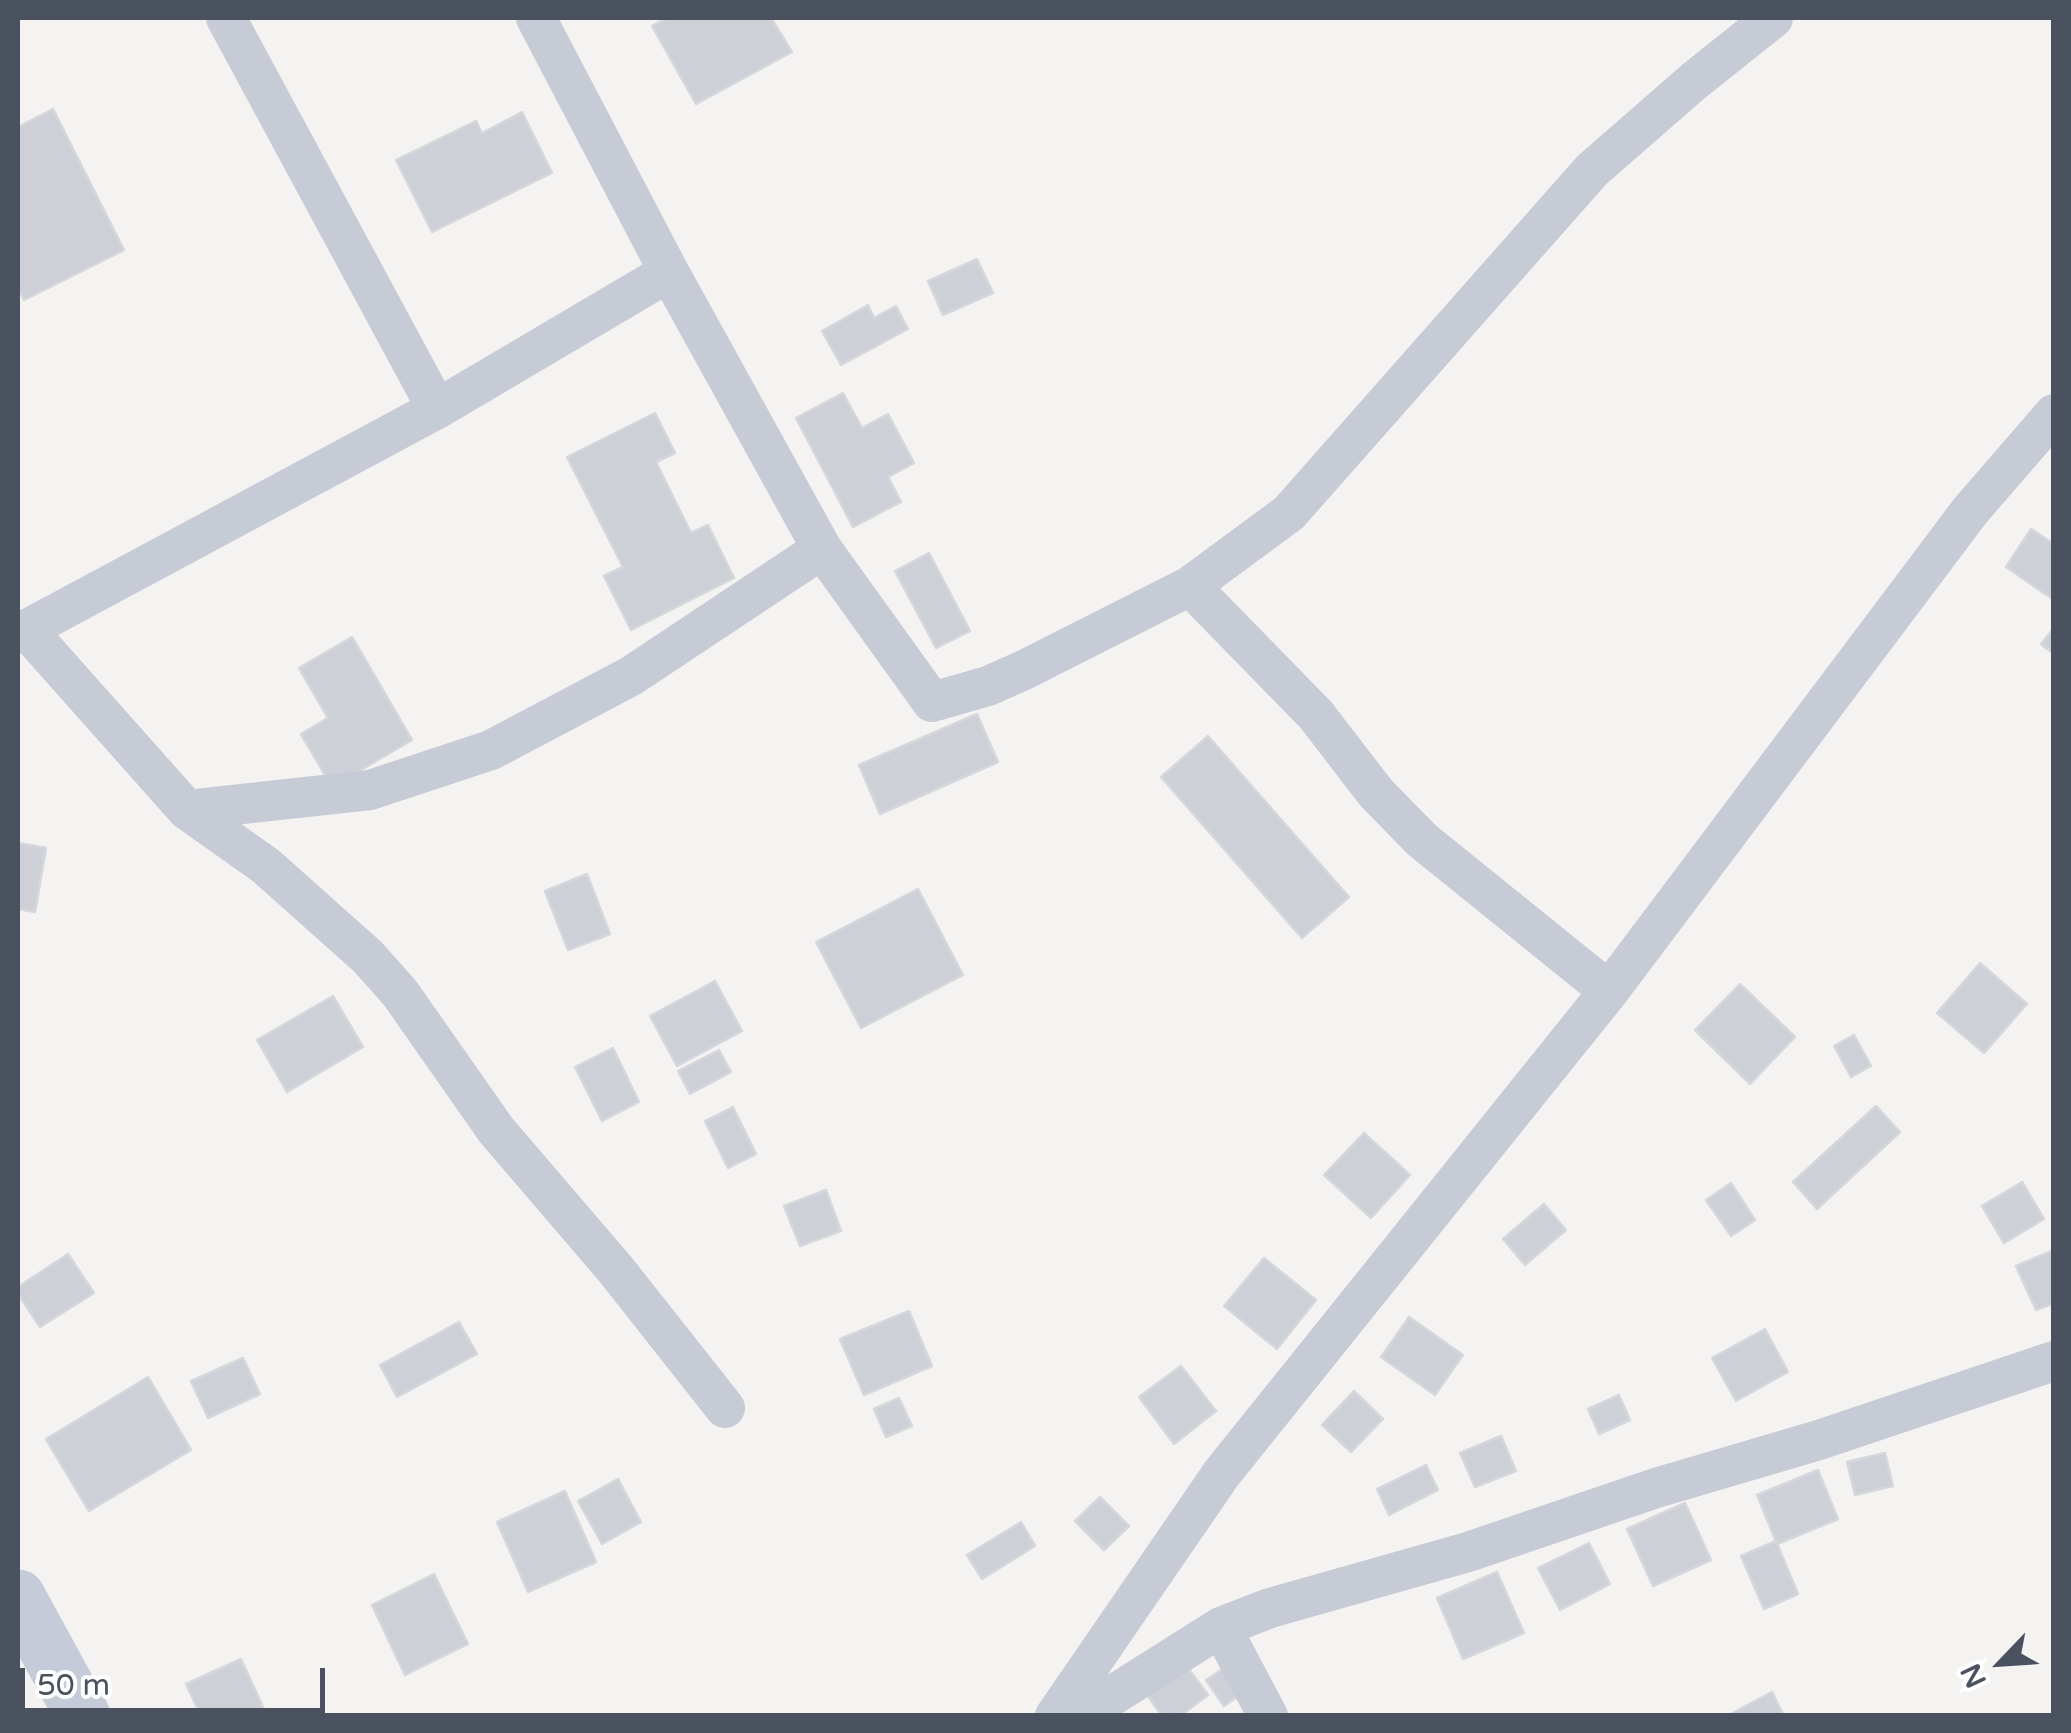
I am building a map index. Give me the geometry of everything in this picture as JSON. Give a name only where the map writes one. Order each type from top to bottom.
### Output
[{"type":"main road","points":[[24,1623],[83,1716]]},
{"type":"street","points":[[226,18],[437,409]]},
{"type":"street","points":[[536,18],[668,272],[822,549],[932,702],[1006,678],[1190,586],[1289,513],[1592,170],[1773,18]]},
{"type":"street","points":[[668,272],[437,409],[22,632],[186,810],[266,866],[368,957],[400,993],[496,1130],[616,1270],[724,1408]]},
{"type":"street","points":[[1055,1716],[1222,1473],[1609,991],[1958,527],[2054,414]]},
{"type":"street","points":[[186,810],[370,790],[491,750],[631,676],[822,549]]},
{"type":"street","points":[[1190,586],[1316,715],[1376,793],[1422,840],[1609,991]]},
{"type":"street","points":[[1080,1716],[1221,1627],[1270,1608],[1468,1552],[2054,1361]]},
{"type":"street","points":[[1221,1627],[1268,1716]]},
{"type":"building","points":[[667,18],[771,18],[792,52],[696,104],[652,26]]},
{"type":"building","points":[[53,109],[124,250],[24,300],[18,287],[18,127]]},
{"type":"building","points":[[522,112],[552,173],[432,232],[396,160],[476,121],[482,133]]},
{"type":"building","points":[[977,259],[993,293],[943,315],[928,281]]},
{"type":"building","points":[[868,305],[874,318],[896,306],[908,329],[841,365],[822,331]]},
{"type":"building","points":[[843,393],[862,428],[888,414],[914,463],[888,477],[901,502],[853,527],[796,418]]},
{"type":"building","points":[[655,413],[675,453],[656,462],[691,533],[708,525],[734,578],[631,630],[604,576],[623,567],[567,457]]},
{"type":"building","points":[[2031,529],[2054,544],[2054,600],[2006,567]]},
{"type":"building","points":[[929,553],[970,631],[936,648],[895,571]]},
{"type":"building","points":[[2054,628],[2054,654],[2041,644]]},
{"type":"building","points":[[352,637],[412,740],[332,787],[301,734],[328,718],[299,668]]},
{"type":"building","points":[[977,714],[998,762],[880,814],[859,765]]},
{"type":"building","points":[[1208,736],[1349,897],[1302,938],[1161,777]]},
{"type":"building","points":[[18,843],[46,848],[35,912],[18,909]]},
{"type":"building","points":[[587,874],[610,934],[568,950],[545,891]]},
{"type":"building","points":[[918,889],[963,975],[861,1028],[816,942]]},
{"type":"building","points":[[1980,963],[2027,1004],[1984,1053],[1937,1013]]},
{"type":"building","points":[[715,981],[742,1031],[677,1066],[650,1016]]},
{"type":"building","points":[[1740,984],[1795,1037],[1750,1084],[1695,1030]]},
{"type":"building","points":[[333,996],[363,1047],[287,1092],[257,1040]]},
{"type":"building","points":[[1854,1035],[1871,1066],[1851,1077],[1834,1046]]},
{"type":"building","points":[[613,1048],[639,1102],[602,1121],[575,1067]]},
{"type":"building","points":[[719,1050],[731,1072],[690,1094],[678,1071]]},
{"type":"building","points":[[1876,1106],[1900,1132],[1817,1209],[1793,1182]]},
{"type":"building","points":[[733,1107],[756,1154],[728,1168],[705,1121]]},
{"type":"building","points":[[1364,1133],[1410,1175],[1371,1218],[1324,1175]]},
{"type":"building","points":[[2022,1182],[2044,1219],[2004,1243],[1982,1206]]},
{"type":"building","points":[[1731,1183],[1755,1220],[1731,1236],[1706,1200]]},
{"type":"building","points":[[826,1190],[841,1231],[800,1246],[784,1206]]},
{"type":"building","points":[[1544,1204],[1566,1230],[1525,1265],[1503,1239]]},
{"type":"building","points":[[2054,1250],[2054,1303],[2036,1310],[2016,1266]]},
{"type":"building","points":[[68,1254],[94,1293],[40,1327],[18,1294],[18,1287]]},
{"type":"building","points":[[1264,1258],[1316,1300],[1277,1349],[1224,1306]]},
{"type":"building","points":[[909,1311],[932,1366],[864,1395],[840,1339]]},
{"type":"building","points":[[1409,1317],[1463,1355],[1435,1395],[1381,1357]]},
{"type":"building","points":[[459,1322],[477,1354],[397,1397],[380,1365]]},
{"type":"building","points":[[1765,1329],[1788,1372],[1736,1401],[1712,1358]]},
{"type":"building","points":[[243,1358],[260,1394],[208,1418],[191,1381]]},
{"type":"building","points":[[1181,1366],[1216,1411],[1174,1444],[1139,1397]]},
{"type":"building","points":[[148,1377],[191,1450],[89,1511],[46,1439]]},
{"type":"building","points":[[1354,1391],[1383,1419],[1351,1452],[1322,1425]]},
{"type":"building","points":[[1619,1395],[1630,1420],[1599,1434],[1588,1409]]},
{"type":"building","points":[[899,1398],[912,1426],[886,1437],[874,1409]]},
{"type":"building","points":[[1501,1436],[1516,1471],[1475,1487],[1460,1453]]},
{"type":"building","points":[[1885,1453],[1893,1486],[1855,1495],[1847,1462]]},
{"type":"building","points":[[1426,1465],[1438,1490],[1389,1515],[1377,1489]]},
{"type":"building","points":[[1818,1470],[1838,1519],[1777,1544],[1757,1495]]},
{"type":"building","points":[[618,1479],[641,1522],[602,1544],[578,1501]]},
{"type":"building","points":[[565,1491],[596,1562],[528,1592],[497,1522]]},
{"type":"building","points":[[1100,1497],[1129,1526],[1104,1550],[1075,1521]]},
{"type":"building","points":[[1685,1503],[1711,1560],[1653,1586],[1627,1529]]},
{"type":"building","points":[[1021,1522],[1035,1546],[982,1579],[967,1555]]},
{"type":"building","points":[[1776,1541],[1798,1594],[1764,1609],[1741,1556]]},
{"type":"building","points":[[1589,1543],[1610,1584],[1560,1610],[1538,1568]]},
{"type":"building","points":[[1497,1572],[1524,1633],[1463,1659],[1437,1598]]},
{"type":"building","points":[[434,1574],[468,1644],[405,1675],[372,1605]]},
{"type":"building","points":[[241,1659],[267,1716],[201,1716],[186,1684]]},
{"type":"building","points":[[1182,1660],[1208,1695],[1180,1716],[1162,1716],[1143,1689]]},
{"type":"building","points":[[1227,1666],[1244,1692],[1224,1706],[1206,1680]]},
{"type":"building","points":[[1772,1692],[1784,1716],[1727,1716]]}]
